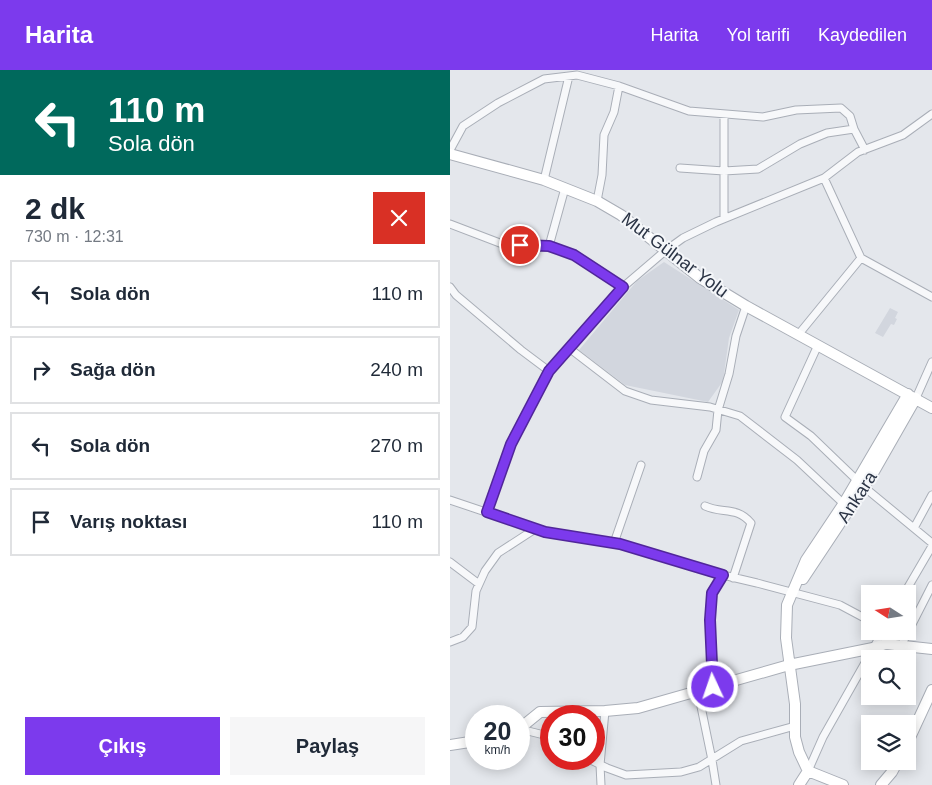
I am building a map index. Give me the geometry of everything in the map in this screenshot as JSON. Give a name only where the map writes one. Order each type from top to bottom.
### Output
[{"type":"main road","name":"Mut Gülnar Yolu","points":[[450,152],[544,180],[597,200],[621,215],[700,278],[746,306],[932,408]]},
{"type":"main road","name":"Ankara","points":[[808,770],[799,752],[795,737],[795,704],[788,665],[786,638],[787,605],[806,560],[846,507],[912,396]]},
{"type":"main road","points":[[605,711],[638,708],[788,665],[886,644],[932,649]]},
{"type":"main road","points":[[916,725],[932,690]]},
{"type":"main road","points":[[530,720],[540,712]]},
{"type":"main road","points":[[450,745],[465,743]]},
{"type":"main road","points":[[800,785],[808,770],[843,785]]},
{"type":"main road","points":[[881,785],[893,770]]},
{"type":"street","points":[[450,152],[463,126],[498,103],[544,79],[577,75],[619,86],[689,111],[763,117],[796,110],[841,108],[850,116],[854,129],[865,150]]},
{"type":"street","points":[[544,180],[569,76]]},
{"type":"street","points":[[597,200],[602,175],[604,135],[614,112],[619,86]]},
{"type":"street","points":[[724,114],[724,218]]},
{"type":"street","points":[[487,512],[511,444],[549,371],[623,287],[684,238],[724,218],[824,178],[858,152],[903,135],[932,114]]},
{"type":"street","points":[[680,168],[758,169],[800,144],[827,133],[854,129]]},
{"type":"street","points":[[824,178],[861,258],[932,297]]},
{"type":"street","points":[[549,246],[564,188]]},
{"type":"street","points":[[450,224],[505,245],[549,246],[574,255],[623,287]]},
{"type":"street","points":[[798,335],[861,258]]},
{"type":"street","points":[[450,288],[521,350],[549,371]]},
{"type":"street","points":[[697,477],[704,450],[716,430],[718,410],[729,374],[736,336],[746,306]]},
{"type":"street","points":[[818,345],[785,417],[811,436],[860,484],[932,544],[909,585]]},
{"type":"street","points":[[569,348],[625,391],[651,400],[718,410],[740,416],[797,460],[846,507]]},
{"type":"street","points":[[912,396],[932,362]]},
{"type":"street","points":[[614,543],[641,465]]},
{"type":"street","points":[[914,528],[932,495]]},
{"type":"street","points":[[450,500],[545,532],[614,543],[733,578],[793,592],[840,606],[861,616]]},
{"type":"street","points":[[704,506],[712,509],[734,511],[745,516],[751,523],[733,578]]},
{"type":"street","points":[[450,642],[463,637],[472,627],[476,592],[485,571],[498,553],[535,529]]},
{"type":"street","points":[[450,562],[479,584]]},
{"type":"street","points":[[713,687],[710,620],[712,593],[723,575]]},
{"type":"street","points":[[901,646],[932,585]]},
{"type":"street","points":[[808,770],[823,737],[878,640]]},
{"type":"street","points":[[698,692],[716,785]]},
{"type":"street","points":[[605,767],[626,775],[681,772],[700,767],[741,741],[795,726]]},
{"type":"street","points":[[600,770],[601,785]]},
{"type":"shaded area","points":[[664,262],[739,310],[729,338],[723,381],[708,402],[625,385],[579,350],[637,281]]},
{"type":"shaded area","points":[[890,308],[898,312],[895,318],[897,319],[894,325],[891,324],[883,337],[875,333]]},
{"type":"route","points":[[520,245],[549,246],[574,255],[623,287],[549,371],[511,444],[487,512],[545,532],[620,544],[723,575],[712,593],[710,620],[713,687]]}]
